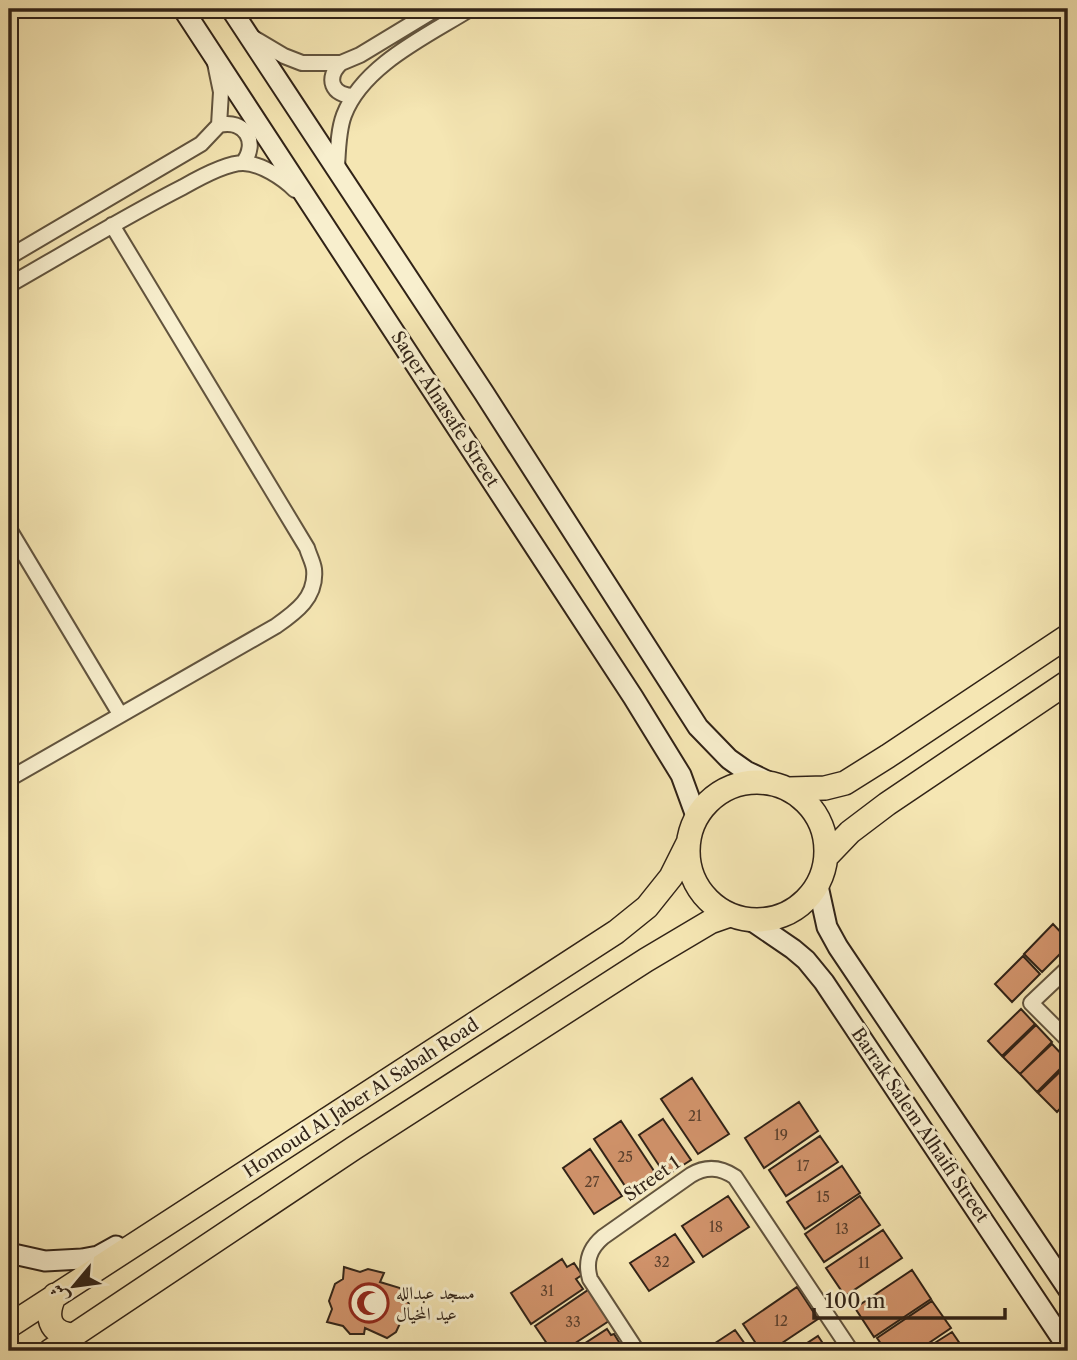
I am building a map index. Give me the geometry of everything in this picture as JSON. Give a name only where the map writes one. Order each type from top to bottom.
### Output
[{"type":"main road","name":"Saqer Alnasafe Street","points":[[183,9],[633,697],[681,775],[696,816]]},
{"type":"main road","points":[[50,1351],[354,1148],[611,982],[710,922],[741,918],[778,918],[801,906],[818,886],[827,856],[825,836],[818,817],[805,800],[746,771],[729,759],[698,727],[337,168],[231,9]]},
{"type":"main road","points":[[741,918],[711,903],[697,886],[689,866],[688,844],[691,830],[696,816],[709,800],[727,788],[747,782],[825,788],[845,783],[1068,636]]},
{"type":"main road","points":[[827,856],[850,832],[887,804],[1068,682]]},
{"type":"main road","name":"Homoud Al Jaber Al Sabah Road","points":[[9,1326],[616,932],[647,907],[671,877],[688,844]]},
{"type":"main road","name":"Barrak Salem Alhaifi Street","points":[[818,886],[827,927],[838,947],[1068,1289]]},
{"type":"main road","name":"Barrak Salem Alhaifi Street","points":[[741,918],[780,939],[806,960],[824,982],[1068,1348]]},
{"type":"main road","points":[[894,1087],[911,1073],[924,1074]]},
{"type":"main road","points":[[9,1253],[45,1261],[97,1256],[117,1246],[180,1204],[248,1172]]},
{"type":"main road","points":[[55,1295],[48,1315],[51,1324],[65,1335],[74,1335]]},
{"type":"street","points":[[354,96],[345,96],[338,92],[333,85],[334,69],[436,9]]},
{"type":"street","points":[[337,168],[344,116],[354,96],[374,72],[394,56],[470,9]]},
{"type":"street","points":[[249,35],[284,56],[302,63],[341,63]]},
{"type":"street","points":[[213,55],[221,92],[219,125]]},
{"type":"street","points":[[9,257],[183,156],[201,144],[219,125],[235,124],[247,134],[250,149],[243,163]]},
{"type":"street","points":[[9,285],[200,178],[243,163],[260,167],[284,179],[316,210]]},
{"type":"street","points":[[9,779],[276,626],[305,603],[313,585],[314,569],[307,548],[112,225]]},
{"type":"street","points":[[9,529],[120,714]]},
{"type":"street","points":[[1068,968],[1031,1003],[1068,1040]]},
{"type":"street","name":"Street 1","points":[[637,1351],[590,1279],[587,1272],[592,1248],[603,1237],[698,1171],[713,1168],[735,1177],[851,1351]]},
{"type":"building","points":[[1053,924],[1068,940],[1068,946],[1042,972],[1024,954]]},
{"type":"building","points":[[1023,956],[1040,974],[1012,1002],[995,984]]},
{"type":"building","points":[[1021,1009],[1035,1024],[1002,1056],[988,1041]]},
{"type":"building","points":[[1036,1025],[1052,1042],[1020,1074],[1003,1057]]},
{"type":"building","points":[[1052,1044],[1068,1061],[1037,1092],[1020,1074]]},
{"type":"building","points":[[1068,1064],[1068,1100],[1057,1112],[1038,1093]]},
{"type":"building","points":[[692,1078],[729,1134],[698,1154],[661,1099]]},
{"type":"building","points":[[799,1102],[818,1131],[764,1168],[745,1138]]},
{"type":"building","points":[[663,1119],[691,1160],[666,1176],[639,1135]]},
{"type":"building","points":[[621,1121],[656,1174],[629,1192],[594,1139]]},
{"type":"building","points":[[820,1136],[838,1162],[786,1196],[769,1170]]},
{"type":"building","points":[[590,1149],[622,1196],[594,1214],[563,1168]]},
{"type":"building","points":[[842,1166],[860,1193],[805,1229],[787,1202]]},
{"type":"building","points":[[728,1196],[749,1227],[703,1257],[682,1226]]},
{"type":"building","points":[[860,1196],[880,1225],[824,1262],[805,1234]]},
{"type":"building","points":[[883,1230],[902,1258],[845,1296],[826,1268]]},
{"type":"building","points":[[675,1234],[694,1262],[649,1291],[630,1263]]},
{"type":"building","points":[[562,1259],[567,1267],[574,1263],[582,1275],[576,1279],[583,1289],[531,1324],[511,1293]]},
{"type":"building","name":"مسجد عبدالله عيد المخيال","points":[[344,1267],[360,1272],[368,1269],[384,1273],[380,1282],[400,1288],[409,1304],[396,1332],[387,1338],[365,1328],[364,1334],[350,1334],[343,1326],[327,1322],[332,1309],[329,1301],[335,1284],[343,1279]]},
{"type":"building","points":[[912,1270],[931,1299],[874,1337],[855,1308]]},
{"type":"building","points":[[797,1287],[818,1319],[770,1351],[761,1351],[743,1324]]},
{"type":"building","points":[[591,1288],[612,1319],[563,1351],[552,1351],[535,1326]]},
{"type":"building","points":[[932,1301],[951,1328],[917,1351],[886,1351],[877,1338]]},
{"type":"building","points":[[607,1329],[611,1335],[614,1334],[622,1351],[573,1351]]},
{"type":"building","points":[[735,1330],[750,1351],[703,1351]]},
{"type":"building","points":[[952,1332],[965,1351],[922,1351]]},
{"type":"building","points":[[818,1336],[828,1351],[795,1351]]},
{"type":"place","name":"مسجد عبدالله عيد المخيال","points":[[369,1303]]}]
